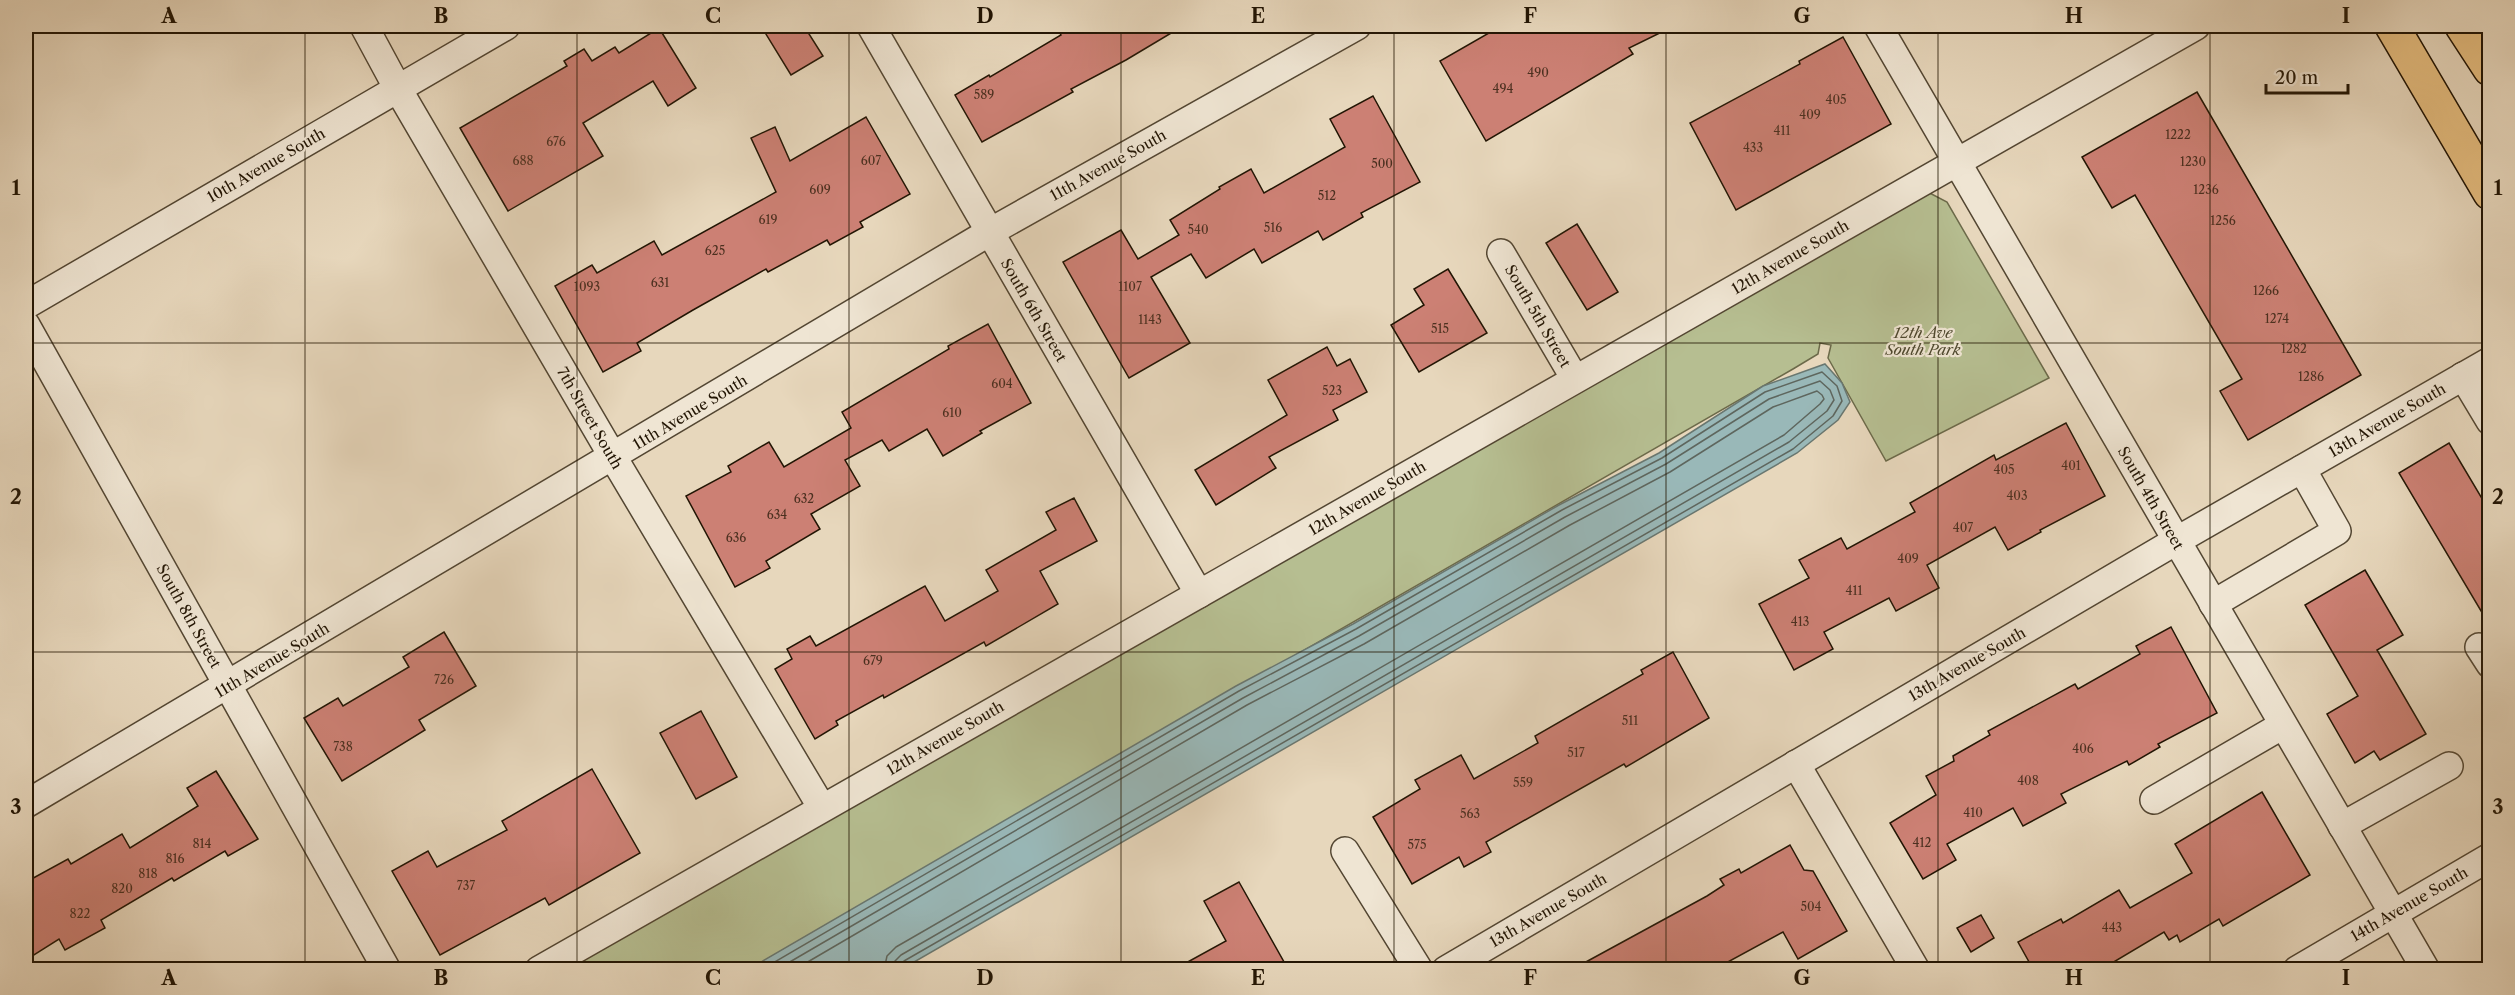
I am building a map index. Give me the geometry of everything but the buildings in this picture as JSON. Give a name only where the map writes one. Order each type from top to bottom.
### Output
[{"type":"main road","points":[[2392,26],[2490,193]]},
{"type":"main road","points":[[2462,26],[2490,69]]},
{"type":"street","name":"7th Street South","points":[[364,26],[613,457],[822,808]]},
{"type":"street","name":"10th Avenue South","points":[[26,305],[506,26]]},
{"type":"street","name":"South 6th Street","points":[[871,26],[988,233],[1199,594]]},
{"type":"street","name":"11th Avenue South","points":[[26,804],[988,233],[1357,26]]},
{"type":"street","name":"South 4th Street","points":[[1878,26],[2426,969]]},
{"type":"street","name":"12th Avenue South","points":[[539,969],[2196,26]]},
{"type":"street","name":"South 5th Street","points":[[1501,253],[1575,379]]},
{"type":"street","name":"South 8th Street","points":[[26,325],[387,969]]},
{"type":"street","name":"13th Avenue South","points":[[1446,969],[2490,361]]},
{"type":"street","points":[[2463,376],[2490,421]]},
{"type":"street","points":[[2213,604],[2337,531],[2302,470]]},
{"type":"street","points":[[2154,800],[2283,725]]},
{"type":"street","points":[[1796,764],[1916,969]]},
{"type":"street","points":[[2342,826],[2449,766]]},
{"type":"street","points":[[1345,851],[1419,969]]},
{"type":"street","name":"14th Avenue South","points":[[2297,969],[2490,857]]},
{"type":"green space","name":"12th Ave South Park","points":[[1922,189],[1947,202],[2049,378],[1886,461],[1828,358],[1831,345],[1820,343],[1818,354],[1793,369],[750,969],[556,970]]},
{"type":"water","points":[[1825,364],[1842,383],[1850,402],[1838,420],[1797,453],[902,969],[749,969],[1236,686],[1353,624],[1559,505],[1659,453],[1763,386]]}]
